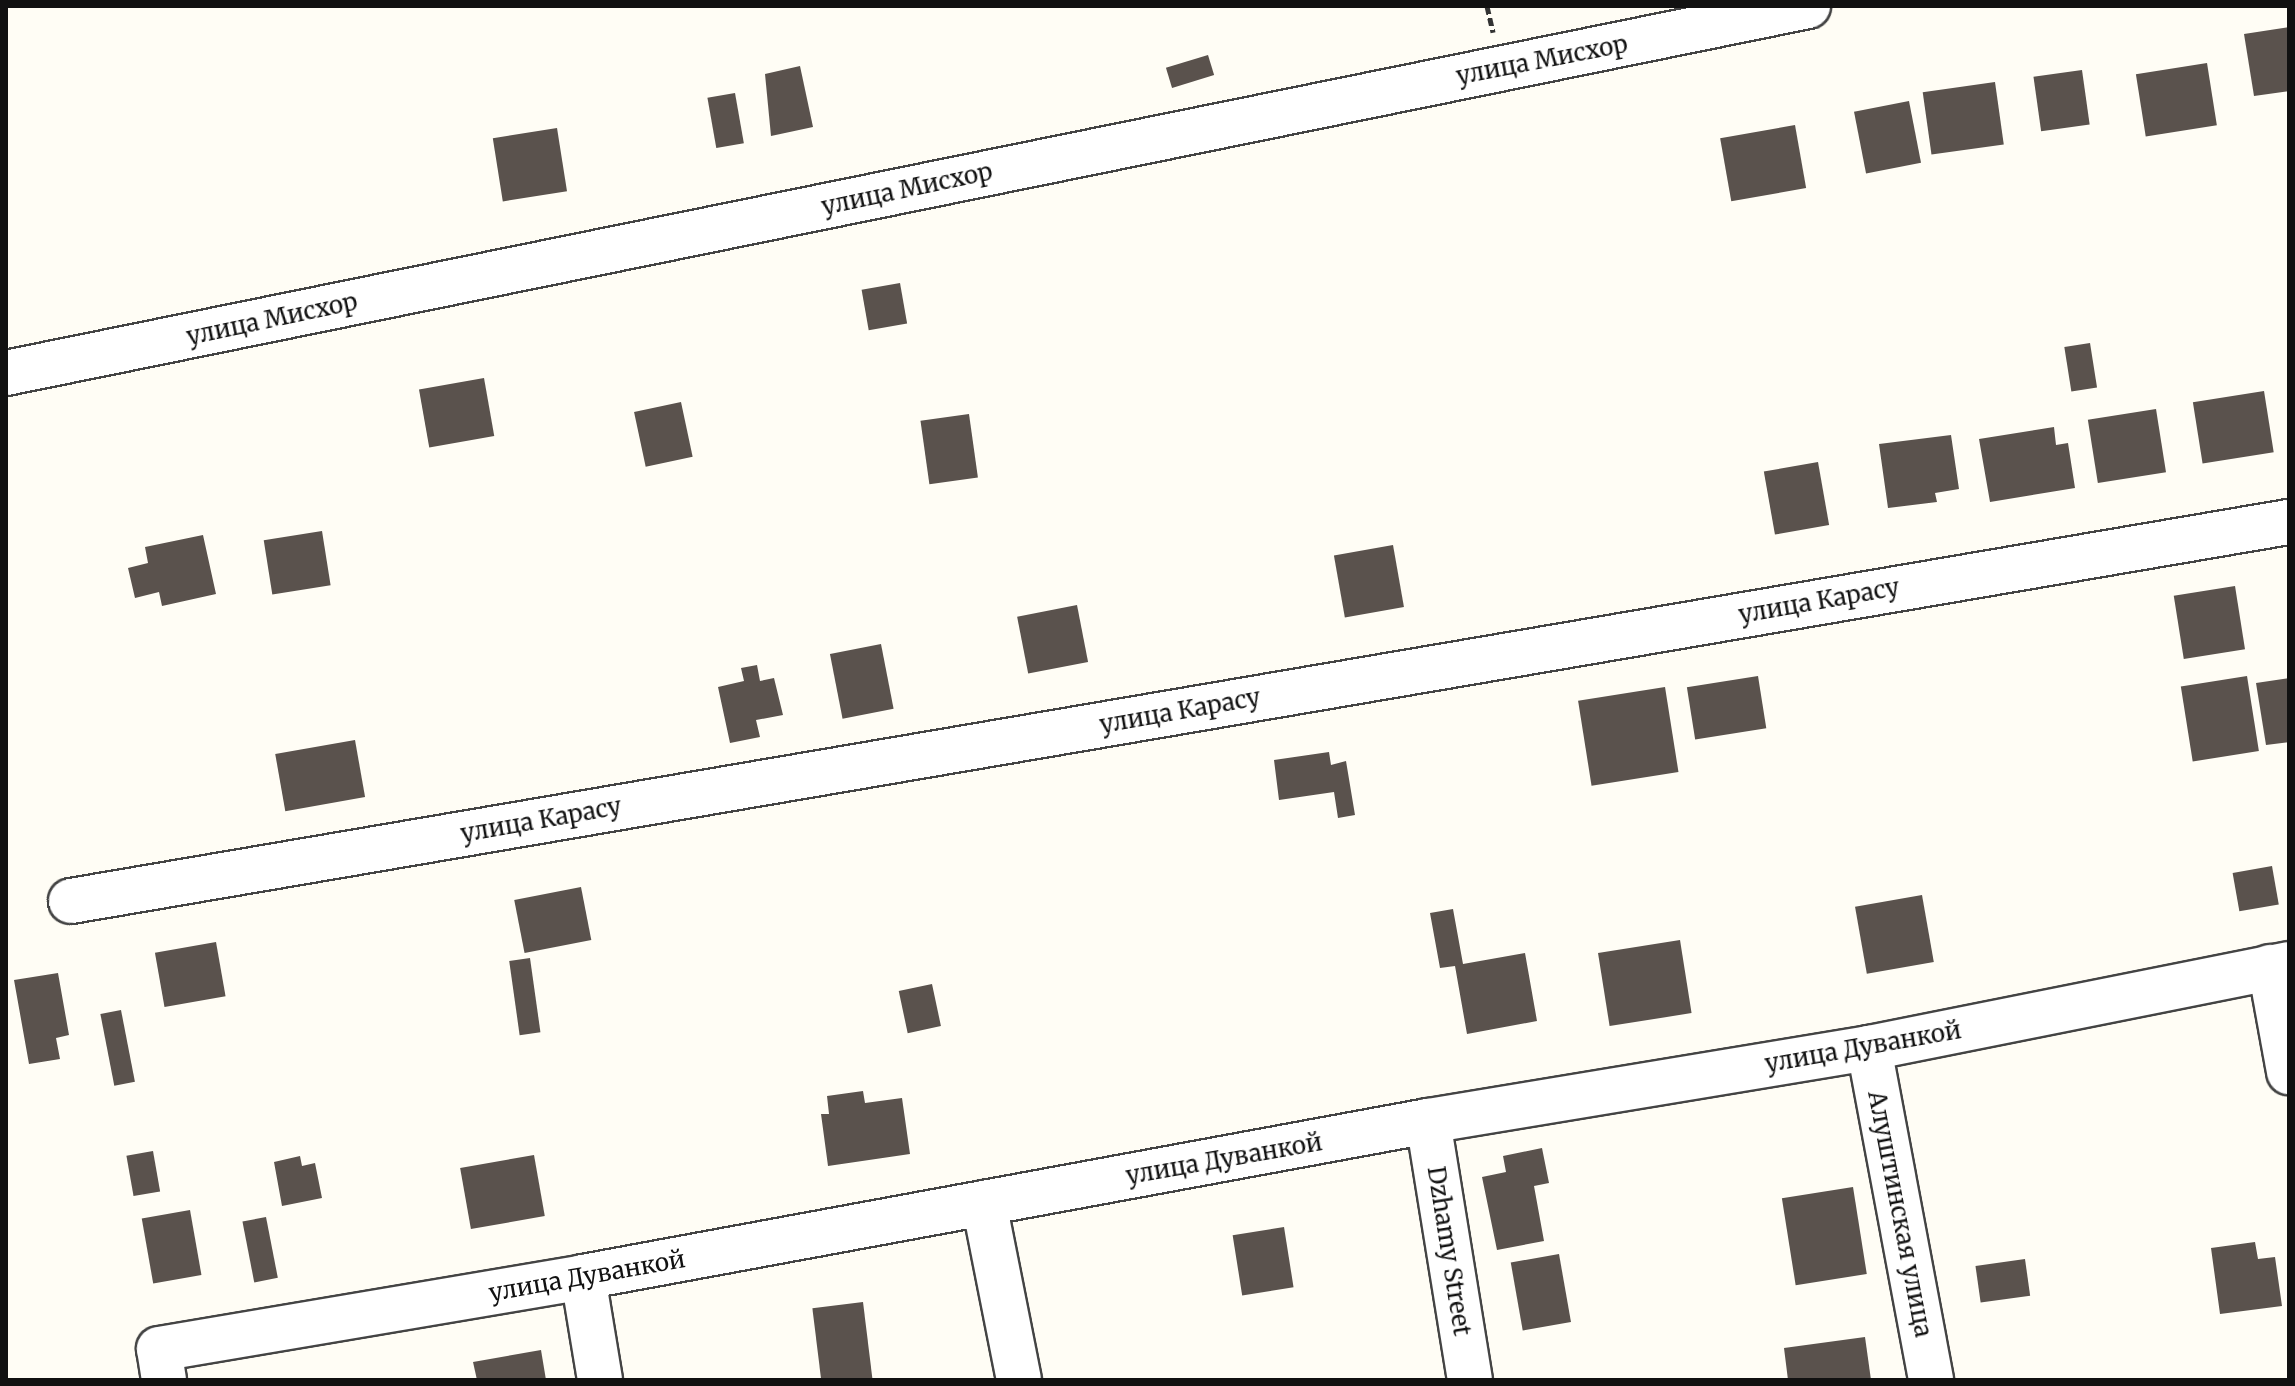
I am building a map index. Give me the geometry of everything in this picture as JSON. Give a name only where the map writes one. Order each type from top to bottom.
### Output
[{"type":"street","name":"улица Мисхор","points":[[6,373],[1808,6]]},
{"type":"street","name":"улица Карасу","points":[[71,901],[2289,522]]},
{"type":"street","name":"улица Дуванкой","points":[[161,1364],[583,1277],[1428,1121],[1869,1048],[2279,966]]},
{"type":"street","points":[[2279,966],[2289,1072]]},
{"type":"street","name":"Алуштинская улица","points":[[1869,1048],[1931,1380]]},
{"type":"street","name":"Dzhamy Street","points":[[1428,1121],[1470,1380]]},
{"type":"street","points":[[984,1203],[1019,1380]]},
{"type":"street","points":[[583,1277],[600,1380]]},
{"type":"building","points":[[2289,27],[2289,91],[2254,96],[2244,34]]},
{"type":"building","points":[[1208,55],[1214,75],[1172,88],[1166,68]]},
{"type":"building","points":[[2207,63],[2217,125],[2146,136],[2136,74]]},
{"type":"building","points":[[800,66],[813,127],[771,136],[765,74]]},
{"type":"building","points":[[2082,70],[2090,124],[2041,131],[2033,77]]},
{"type":"building","points":[[1995,82],[2004,144],[1931,155],[1923,92]]},
{"type":"building","points":[[735,93],[744,143],[716,148],[707,98]]},
{"type":"building","points":[[1909,101],[1921,163],[1866,174],[1854,112]]},
{"type":"building","points":[[1795,125],[1806,188],[1731,201],[1720,138]]},
{"type":"building","points":[[557,128],[567,191],[503,201],[493,138]]},
{"type":"building","points":[[900,283],[907,323],[869,330],[862,290]]},
{"type":"building","points":[[2090,343],[2097,387],[2071,392],[2064,347]]},
{"type":"building","points":[[484,378],[494,436],[429,448],[419,389]]},
{"type":"building","points":[[2264,391],[2274,452],[2203,463],[2193,402]]},
{"type":"building","points":[[681,402],[693,457],[646,467],[634,412]]},
{"type":"building","points":[[2156,409],[2166,472],[2098,483],[2088,420]]},
{"type":"building","points":[[969,414],[978,477],[929,484],[920,421]]},
{"type":"building","points":[[2054,427],[2056,445],[2068,443],[2075,488],[1990,502],[1979,439]]},
{"type":"building","points":[[1951,435],[1959,489],[1935,493],[1937,502],[1888,508],[1879,444]]},
{"type":"building","points":[[1818,462],[1829,525],[1775,535],[1764,472]]},
{"type":"building","points":[[322,531],[331,585],[272,595],[264,540]]},
{"type":"building","points":[[203,535],[216,594],[162,606],[159,592],[135,598],[128,568],[148,563],[145,547]]},
{"type":"building","points":[[1393,545],[1404,607],[1345,617],[1334,555]]},
{"type":"building","points":[[2235,586],[2245,649],[2184,659],[2174,596]]},
{"type":"building","points":[[1077,605],[1088,662],[1028,674],[1017,617]]},
{"type":"building","points":[[881,644],[894,709],[843,719],[830,654]]},
{"type":"building","points":[[757,665],[760,681],[774,678],[783,715],[756,720],[760,737],[730,743],[718,687],[744,681],[741,668]]},
{"type":"building","points":[[1758,676],[1766,728],[1695,740],[1687,687]]},
{"type":"building","points":[[2247,676],[2259,751],[2193,762],[2181,686]]},
{"type":"building","points":[[2289,678],[2289,742],[2266,745],[2256,683]]},
{"type":"building","points":[[1665,687],[1678,772],[1592,786],[1578,701]]},
{"type":"building","points":[[355,740],[365,797],[285,811],[275,754]]},
{"type":"building","points":[[1329,752],[1331,765],[1346,761],[1355,815],[1338,818],[1334,792],[1279,800],[1274,760]]},
{"type":"building","points":[[2272,866],[2279,904],[2239,911],[2233,873]]},
{"type":"building","points":[[581,887],[591,940],[525,953],[514,900]]},
{"type":"building","points":[[1922,895],[1934,962],[1867,974],[1855,907]]},
{"type":"building","points":[[1453,909],[1463,964],[1525,953],[1537,1021],[1467,1034],[1455,966],[1440,968],[1430,913]]},
{"type":"building","points":[[1680,940],[1692,1013],[1610,1026],[1598,953]]},
{"type":"building","points":[[216,942],[226,996],[164,1007],[155,953]]},
{"type":"building","points":[[530,958],[540,1032],[520,1035],[509,961]]},
{"type":"building","points":[[58,973],[69,1035],[56,1038],[60,1059],[29,1064],[14,980]]},
{"type":"building","points":[[932,984],[941,1026],[908,1033],[899,991]]},
{"type":"building","points":[[121,1010],[135,1082],[114,1086],[100,1014]]},
{"type":"building","points":[[863,1091],[865,1103],[902,1098],[910,1154],[828,1166],[821,1114],[829,1114],[827,1096]]},
{"type":"building","points":[[1542,1148],[1549,1183],[1534,1186],[1544,1241],[1497,1250],[1482,1177],[1506,1172],[1503,1156]]},
{"type":"building","points":[[153,1151],[160,1191],[134,1196],[126,1156]]},
{"type":"building","points":[[534,1155],[545,1216],[471,1229],[460,1168]]},
{"type":"building","points":[[300,1156],[302,1166],[315,1163],[322,1198],[282,1206],[274,1162]]},
{"type":"building","points":[[1853,1187],[1867,1274],[1796,1285],[1782,1198]]},
{"type":"building","points":[[190,1210],[201,1275],[153,1284],[142,1219]]},
{"type":"building","points":[[266,1217],[278,1278],[254,1282],[242,1222]]},
{"type":"building","points":[[1284,1227],[1294,1287],[1242,1295],[1233,1235]]},
{"type":"building","points":[[2255,1242],[2258,1259],[2275,1257],[2282,1306],[2220,1314],[2211,1248]]},
{"type":"building","points":[[1559,1254],[1571,1322],[1523,1330],[1511,1263]]},
{"type":"building","points":[[2025,1259],[2030,1296],[1981,1303],[1975,1266]]},
{"type":"building","points":[[863,1302],[873,1380],[821,1380],[812,1308]]},
{"type":"building","points":[[1865,1337],[1871,1380],[1788,1380],[1784,1348]]},
{"type":"building","points":[[541,1350],[546,1380],[477,1380],[473,1362]]}]
